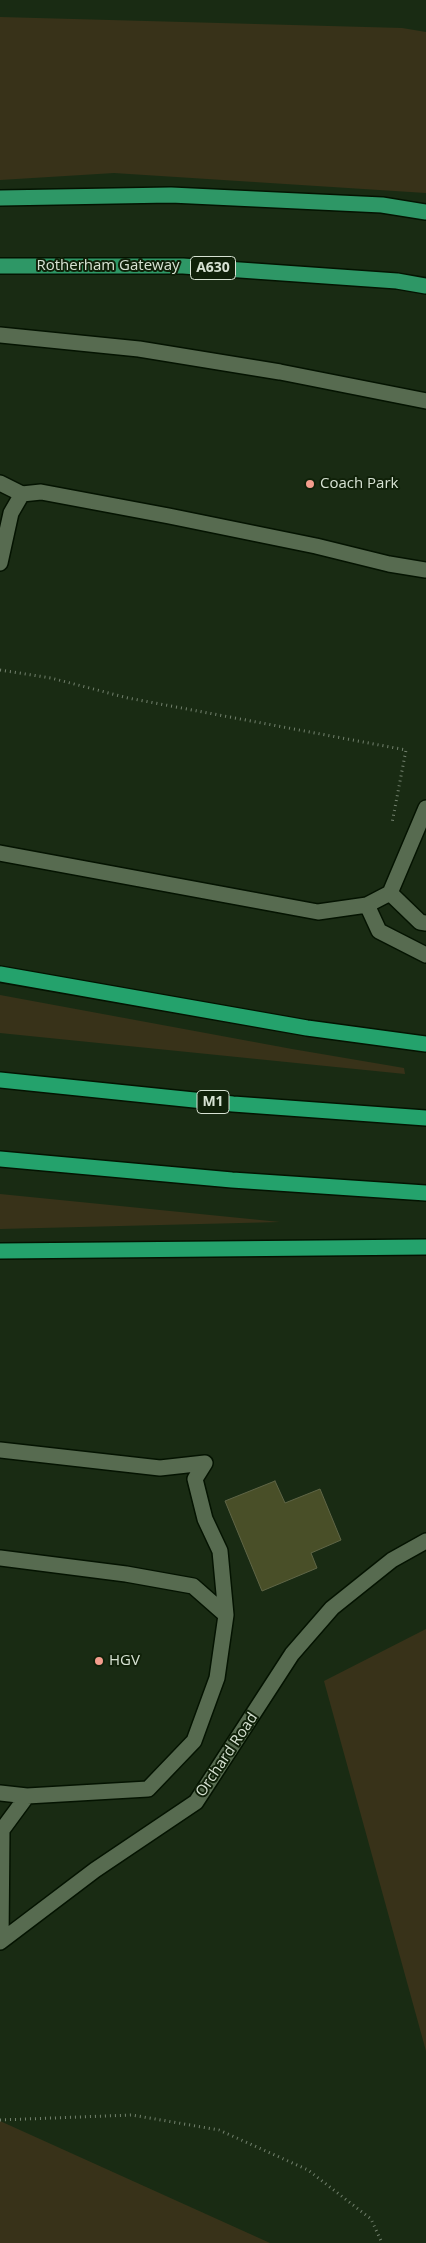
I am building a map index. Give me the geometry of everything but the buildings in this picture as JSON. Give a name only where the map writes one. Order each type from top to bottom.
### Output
[{"type":"highway","points":[[0,198],[171,195],[382,205],[426,212]]},
{"type":"highway","name":"Rotherham Gateway","points":[[0,266],[183,266],[397,281],[426,286]]},
{"type":"highway","points":[[0,974],[308,1028],[426,1044]]},
{"type":"highway","name":"M1","points":[[0,1080],[232,1104],[426,1118]]},
{"type":"highway","points":[[0,1159],[232,1180],[426,1193]]},
{"type":"highway","points":[[0,1251],[426,1247]]},
{"type":"lane","points":[[0,335],[139,349],[280,372],[426,401]]},
{"type":"lane","points":[[0,483],[22,494],[42,492],[169,516],[316,546],[388,564],[426,570]]},
{"type":"lane","points":[[0,563],[11,513],[22,494]]},
{"type":"lane","points":[[0,853],[318,912],[367,905],[390,893],[426,808]]},
{"type":"lane","points":[[390,893],[420,922],[426,923]]},
{"type":"lane","points":[[367,905],[379,931],[426,955]]},
{"type":"lane","points":[[0,1450],[160,1468],[205,1463],[195,1479],[205,1519],[220,1551],[226,1615],[217,1678],[194,1741],[148,1789],[27,1796],[0,1793]]},
{"type":"lane","name":"Orchard Road","points":[[0,1942],[94,1870],[196,1802],[292,1654],[332,1608],[392,1560],[426,1541]]},
{"type":"lane","points":[[0,1558],[126,1574],[193,1586],[226,1615]]},
{"type":"lane","points":[[0,1942],[2,1830],[27,1796]]},
{"type":"path","points":[[0,670],[51,678],[128,698],[406,750],[390,831],[414,839]]},
{"type":"path","points":[[0,2120],[132,2115],[219,2130],[308,2170],[370,2219],[382,2243]]},
{"type":"shaded area","points":[[0,17],[402,28],[426,32],[426,193],[114,173],[0,180]]},
{"type":"shaded area","points":[[0,995],[404,1068],[405,1074],[0,1033]]},
{"type":"shaded area","points":[[0,1194],[280,1222],[0,1229]]},
{"type":"shaded area","points":[[426,1629],[426,2051],[324,1681]]},
{"type":"shaded area","points":[[0,2121],[270,2243],[0,2243]]},
{"type":"place","name":"Coach Park","points":[[310,484]]},
{"type":"place","name":"HGV","points":[[99,1661]]}]
